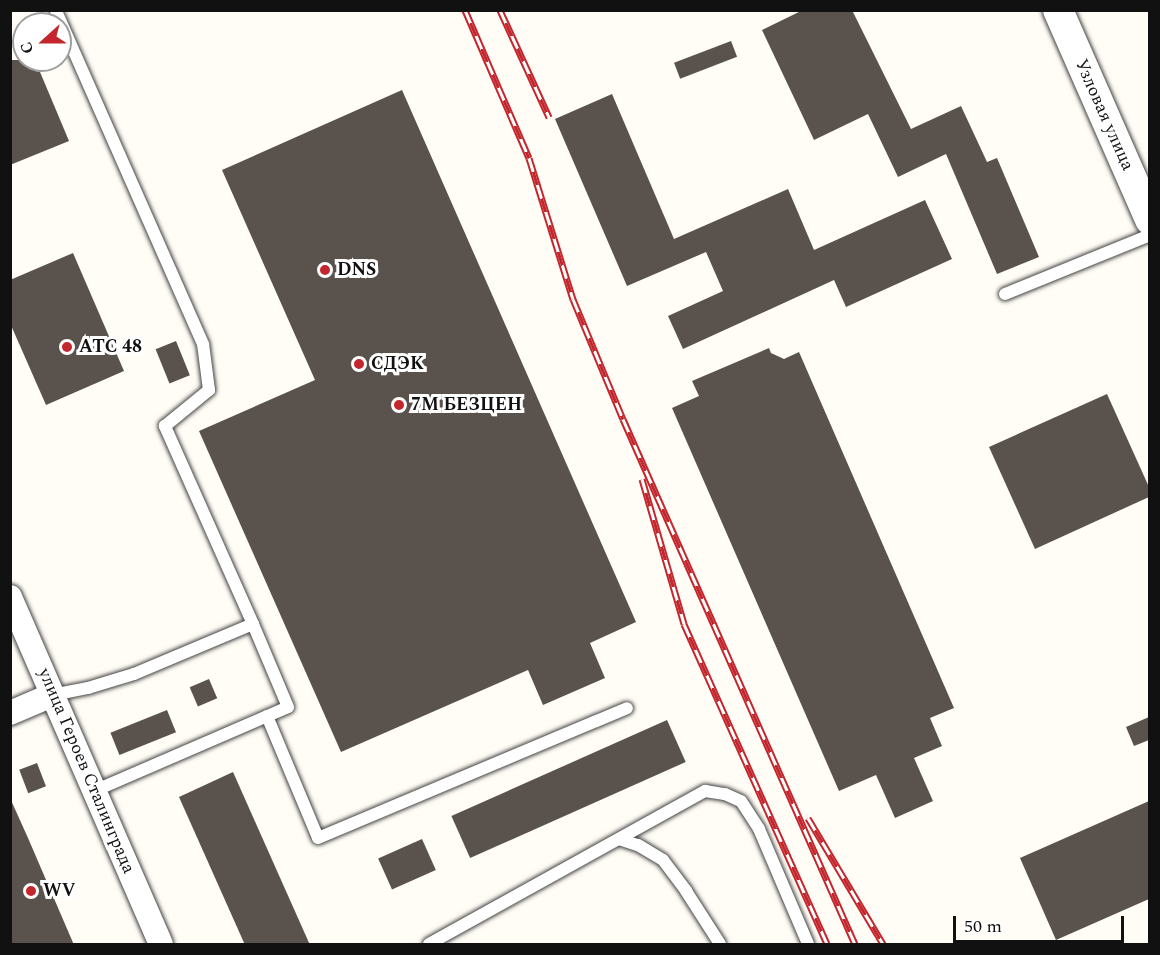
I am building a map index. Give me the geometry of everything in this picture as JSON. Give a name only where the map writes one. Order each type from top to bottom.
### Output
[{"type":"street","name":"Узловая улица","points":[[1058,10],[1148,217]]},
{"type":"street","name":"улица Героев Сталинграда","points":[[10,597],[161,945]]},
{"type":"street","points":[[10,713],[52,695]]},
{"type":"lane","points":[[56,10],[203,344],[208,390],[165,426],[288,707],[94,791]]},
{"type":"lane","points":[[1005,294],[1148,217]]},
{"type":"lane","points":[[52,695],[88,688],[134,674],[253,624]]},
{"type":"lane","points":[[267,716],[318,838],[627,708]]},
{"type":"lane","points":[[429,945],[705,791],[725,794],[741,801],[759,829],[808,945]]},
{"type":"lane","points":[[619,839],[638,845],[663,860],[686,891],[720,945]]},
{"type":"building","points":[[803,10],[852,10],[911,129],[961,106],[987,162],[997,158],[1039,257],[997,274],[946,154],[898,177],[868,114],[814,140],[762,30]]},
{"type":"building","points":[[731,41],[737,57],[680,79],[674,63]]},
{"type":"building","points":[[10,60],[12,60],[12,72],[40,72],[69,141],[10,165]]},
{"type":"building","name":"7М БЕЗЦЕН","points":[[402,90],[636,622],[590,643],[605,678],[543,705],[528,670],[341,752],[199,431],[315,380],[222,170]]},
{"type":"building","points":[[612,94],[674,239],[788,189],[814,250],[925,200],[952,259],[846,307],[834,280],[683,349],[668,316],[723,291],[706,252],[627,286],[555,119]]},
{"type":"building","name":"АТС 48","points":[[73,253],[124,371],[46,405],[10,323],[10,280]]},
{"type":"building","points":[[176,341],[190,375],[169,384],[156,349]]},
{"type":"building","points":[[769,348],[771,353],[784,359],[799,352],[954,708],[930,718],[942,746],[914,758],[933,801],[895,818],[876,775],[839,791],[672,408],[699,396],[692,381]]},
{"type":"building","points":[[1107,394],[1149,487],[1149,497],[1035,549],[989,447]]},
{"type":"building","points":[[209,679],[217,698],[198,707],[190,687]]},
{"type":"building","points":[[167,710],[176,732],[119,755],[110,733]]},
{"type":"building","points":[[1149,717],[1149,740],[1134,746],[1126,727]]},
{"type":"building","points":[[667,720],[686,762],[470,858],[451,816]]},
{"type":"building","points":[[37,763],[46,786],[28,793],[19,770]]},
{"type":"building","points":[[233,772],[310,945],[245,945],[179,797]]},
{"type":"building","name":"WV","points":[[10,798],[28,838],[74,945],[10,945]]},
{"type":"building","points":[[1149,801],[1149,899],[1056,940],[1020,858]]},
{"type":"building","points":[[422,839],[436,870],[392,890],[378,859]]},
{"type":"railway","points":[[465,10],[529,158],[573,299],[623,419],[855,944]]},
{"type":"railway","points":[[500,10],[549,117]]},
{"type":"railway","points":[[642,479],[684,624],[827,944]]},
{"type":"railway","points":[[808,818],[883,944]]},
{"type":"place","name":"DNS","points":[[325,270]]},
{"type":"place","name":"АТС 48","points":[[67,347]]},
{"type":"place","name":"СДЭК","points":[[359,364]]},
{"type":"place","name":"7М БЕЗЦЕН","points":[[399,405]]},
{"type":"place","name":"WV","points":[[31,891]]}]
